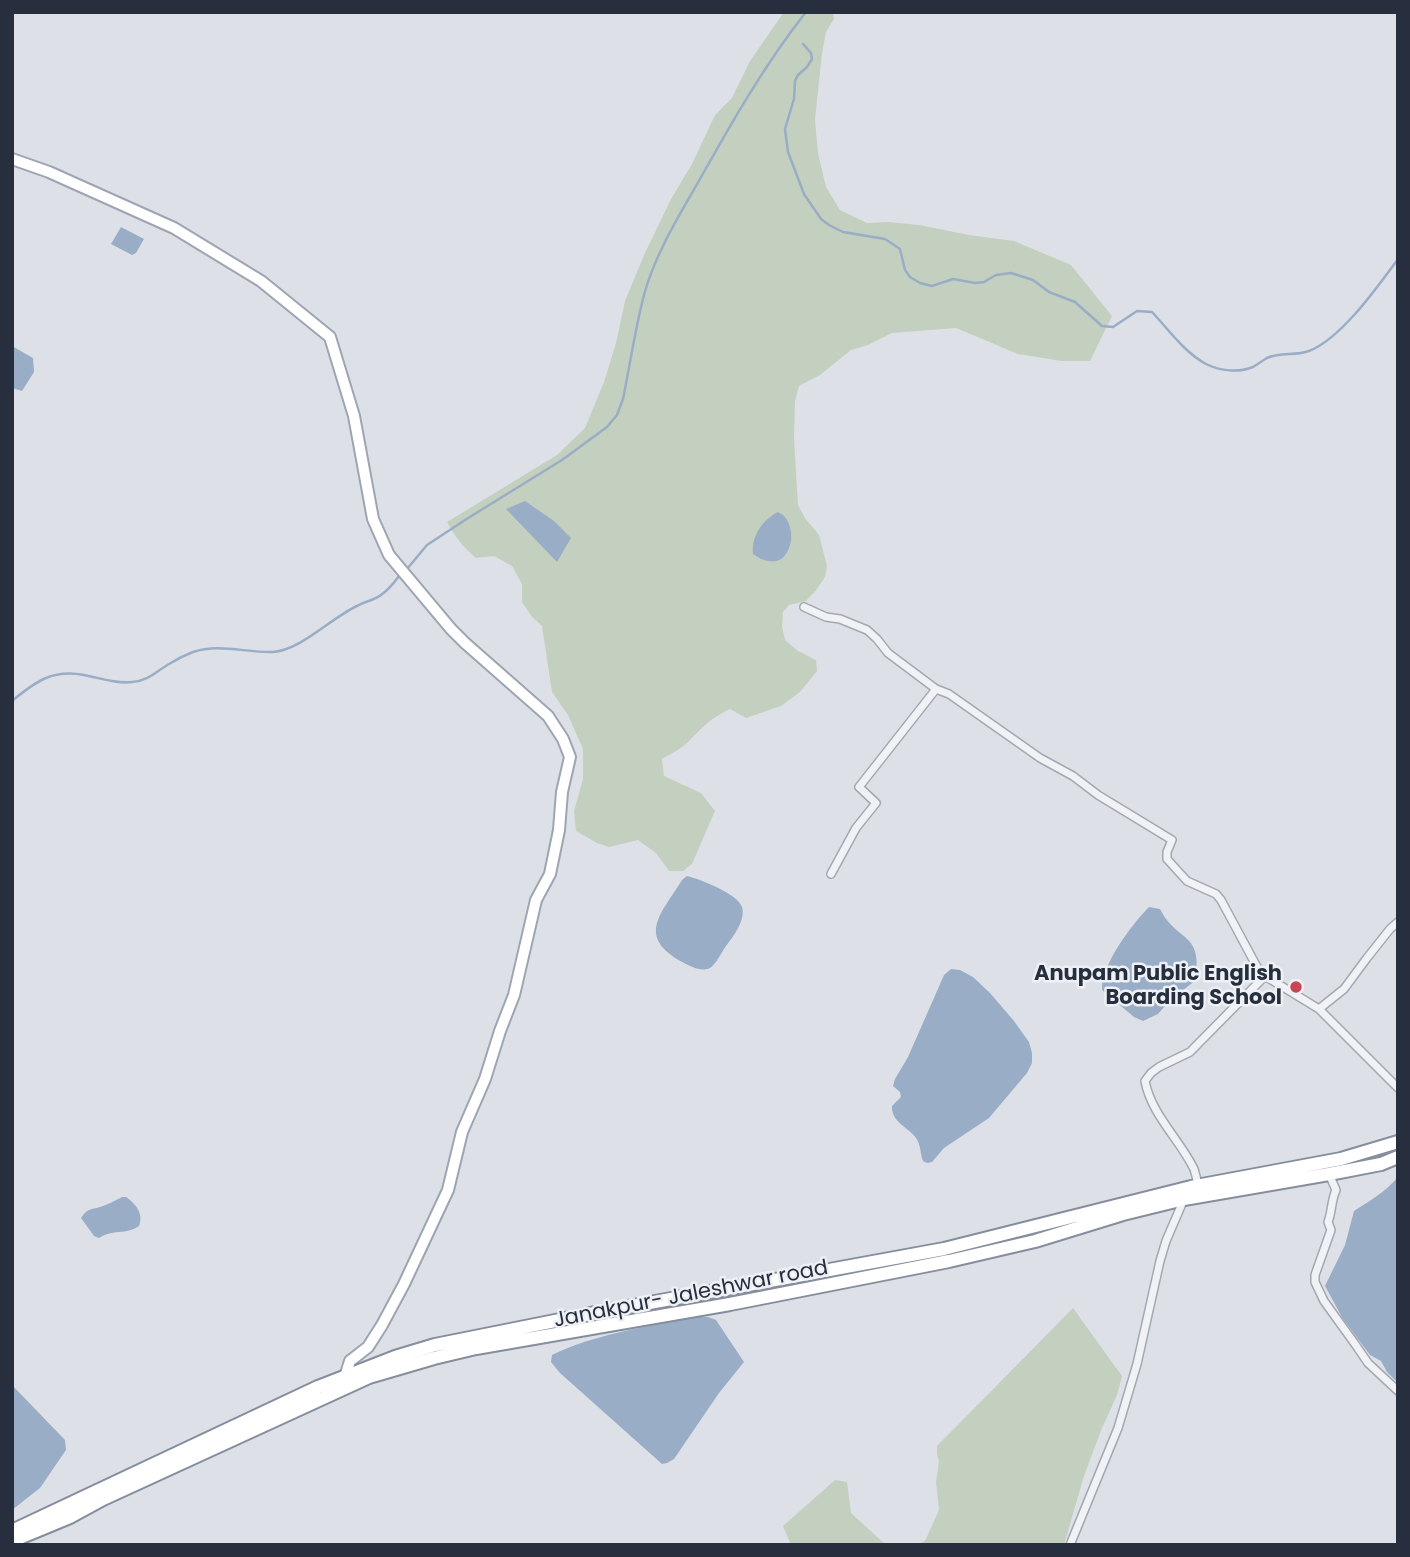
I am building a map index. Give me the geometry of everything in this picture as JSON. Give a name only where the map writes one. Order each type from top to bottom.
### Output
[{"type":"highway","name":"Janakpur- Jaleshwar road","points":[[12,1541],[70,1517],[395,1357],[475,1336],[944,1249],[1198,1185],[1341,1160],[1398,1142]]},
{"type":"highway","name":"Janakpur- Jaleshwar road","points":[[12,1531],[318,1387],[369,1377],[476,1348],[730,1304],[949,1261],[1035,1241],[1123,1214],[1184,1199],[1381,1164],[1398,1157]]},
{"type":"main road","points":[[12,159],[49,172],[174,228],[261,281],[330,337],[354,416],[373,519],[389,555],[465,643],[548,716],[563,739],[570,757],[550,874],[536,900],[514,995],[485,1079],[462,1132],[448,1190],[382,1325],[368,1347],[350,1361],[347,1382]]},
{"type":"street","points":[[804,607],[867,630],[888,653],[936,689],[949,694],[1040,758],[1073,776],[1098,795],[1172,840],[1167,859],[1187,881],[1216,894],[1232,918],[1257,967],[1265,975],[1319,1009],[1398,1088]]},
{"type":"street","points":[[831,874],[856,828],[876,803],[859,787],[936,689]]},
{"type":"street","points":[[1319,1009],[1345,989],[1398,922]]},
{"type":"street","points":[[1198,1185],[1195,1173],[1156,1108],[1145,1081],[1159,1067],[1190,1052],[1265,975]]},
{"type":"street","points":[[1329,1174],[1336,1190],[1328,1222],[1331,1230],[1315,1282],[1324,1301],[1368,1363],[1398,1391]]},
{"type":"street","points":[[1070,1545],[1118,1428],[1137,1364],[1160,1261],[1184,1199]]},
{"type":"green space","points":[[784,12],[833,12],[834,19],[826,32],[822,53],[815,120],[818,153],[826,187],[840,210],[867,223],[919,225],[1014,241],[1071,265],[1112,316],[1090,361],[1062,361],[1018,354],[956,328],[892,333],[851,350],[820,375],[799,386],[795,401],[794,439],[798,505],[819,535],[827,566],[825,577],[806,601],[789,605],[783,612],[782,626],[785,640],[798,651],[816,660],[817,671],[800,692],[781,706],[746,718],[730,709],[723,712],[683,746],[662,759],[664,776],[701,793],[715,811],[692,864],[683,871],[669,871],[656,853],[638,840],[609,847],[576,831],[574,811],[583,779],[583,749],[568,715],[552,692],[542,626],[522,602],[522,584],[512,566],[494,556],[476,558],[447,522],[557,455],[585,428],[604,382],[625,301],[644,255],[715,115],[732,98],[750,61]]},
{"type":"green space","points":[[1073,1308],[1122,1376],[1084,1476],[1064,1545],[917,1545],[925,1541],[939,1510],[936,1482],[939,1461],[937,1446]]},
{"type":"green space","points":[[835,1480],[847,1482],[851,1513],[886,1545],[791,1545],[783,1526]]},
{"type":"water","points":[[121,227],[144,239],[132,255],[111,244]]},
{"type":"water","points":[[12,346],[33,358],[34,372],[22,391],[12,388]]},
{"type":"water","points":[[525,501],[554,521],[571,538],[557,562],[506,509]]},
{"type":"water","points":[[778,512],[785,517],[789,525],[791,542],[784,557],[769,561],[753,554],[754,541],[763,524]]},
{"type":"water","points":[[687,876],[726,892],[742,907],[738,928],[715,963],[707,969],[693,967],[669,953],[660,944],[656,934],[660,914]]},
{"type":"water","points":[[1149,907],[1160,909],[1174,928],[1192,945],[1197,965],[1195,981],[1171,999],[1158,1014],[1143,1021],[1134,1017],[1102,990],[1112,957],[1126,934]]},
{"type":"water","points":[[951,969],[960,970],[973,977],[990,993],[1029,1042],[1032,1063],[1027,1073],[989,1118],[944,1148],[932,1162],[927,1163],[923,1161],[916,1138],[892,1112],[892,1106],[901,1097],[900,1092],[893,1086],[944,975]]},
{"type":"water","points":[[1398,1177],[1398,1383],[1381,1361],[1370,1355],[1343,1319],[1325,1286],[1345,1245],[1354,1211],[1383,1192]]},
{"type":"water","points":[[126,1197],[136,1206],[140,1217],[139,1226],[99,1238],[94,1236],[81,1218],[89,1210]]},
{"type":"water","points":[[693,1317],[716,1320],[744,1362],[719,1393],[674,1459],[662,1464],[560,1373],[551,1362],[552,1355],[603,1336]]},
{"type":"water","points":[[12,1385],[65,1440],[66,1450],[40,1488],[12,1510]]},
{"type":"waterway","points":[[407,569],[427,545],[562,460],[607,427],[617,415],[623,399],[644,295],[661,250],[724,136],[777,52],[806,12]]},
{"type":"waterway","points":[[803,44],[811,53],[812,59],[795,81],[794,99],[785,129],[788,152],[804,194],[821,219],[829,225],[843,232],[885,239],[900,249],[905,270],[920,283],[932,286],[953,279],[975,283],[1011,273],[1033,280],[1049,292],[1075,302],[1102,326],[1113,327],[1137,311],[1152,312],[1198,359],[1217,368],[1236,371],[1253,367],[1272,356],[1309,351],[1321,345],[1358,311],[1398,259]]},
{"type":"waterway","points":[[12,701],[37,682],[54,675],[73,674],[132,682],[148,678],[181,657],[203,649],[263,652],[284,650],[305,640],[347,611],[378,597],[399,576]]},
{"type":"place","name":"Anupam Public English Boarding School","points":[[1296,987]]}]
